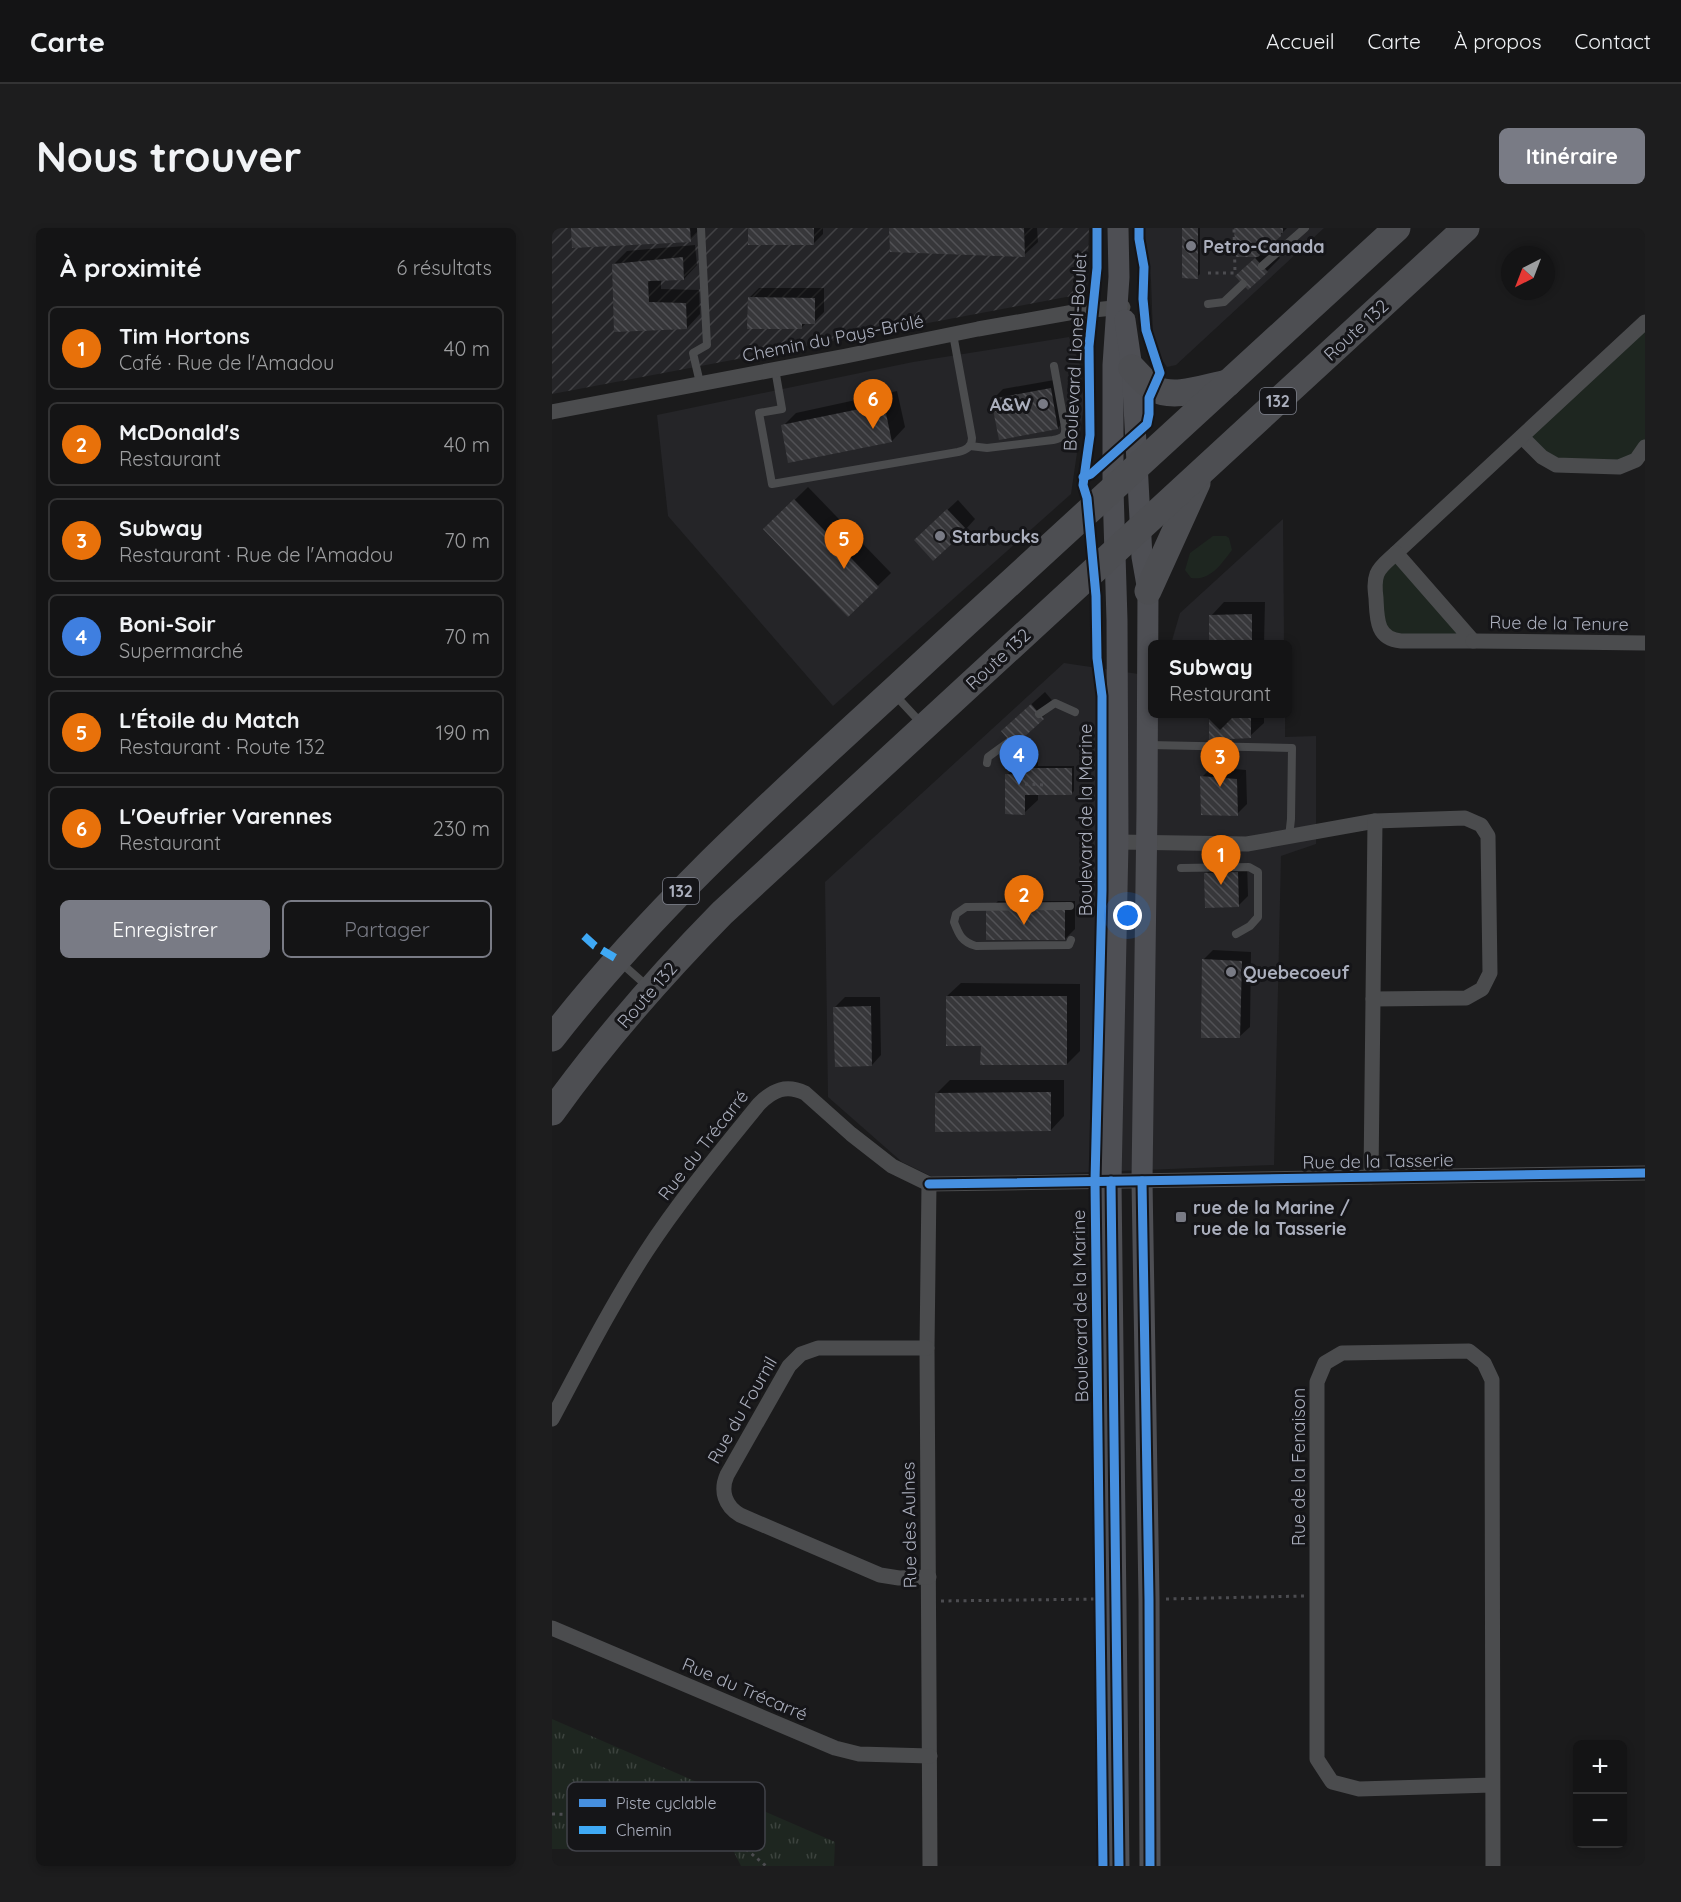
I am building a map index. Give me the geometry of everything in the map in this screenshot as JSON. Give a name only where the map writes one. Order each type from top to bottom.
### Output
[{"type":"highway","name":"132","points":[[552,1038],[617,959],[696,876],[892,691],[1397,228]]},
{"type":"highway","name":"Route 132","points":[[552,1112],[583,1070],[650,989],[739,897],[1466,228]]},
{"type":"highway","points":[[1132,368],[1148,384],[1166,393],[1228,383]]},
{"type":"highway","points":[[1148,591],[1203,471]]},
{"type":"street","points":[[1115,550],[1113,365],[1120,308],[1118,228]]},
{"type":"street","name":"Chemin du Pays-Brûlé","points":[[552,412],[953,334],[1074,312],[1120,308]]},
{"type":"street","points":[[1120,308],[1132,368],[1142,557],[1148,591],[1142,1181],[1149,1599],[1150,1866]]},
{"type":"street","name":"Rue de la Tenure","points":[[1645,322],[1396,553],[1379,570],[1375,582],[1377,623],[1388,638],[1401,642],[1645,643]]},
{"type":"street","points":[[1522,437],[1542,458],[1556,465],[1619,467],[1636,460],[1645,447]]},
{"type":"street","name":"Boulevard de la Marine","points":[[1115,550],[1118,842],[1104,1599],[1119,1866]]},
{"type":"street","name":"Rue de la Tenure","points":[[1396,553],[1473,641]]},
{"type":"street","points":[[1118,842],[1247,844],[1375,821],[1465,818],[1481,825],[1488,836],[1490,973],[1482,989],[1466,998],[1373,999]]},
{"type":"street","points":[[1371,1177],[1375,821]]},
{"type":"street","name":"Rue du Trécarré","points":[[552,1419],[596,1336],[646,1251],[710,1164],[767,1096],[782,1088],[796,1089],[805,1093],[851,1134],[892,1166],[929,1184],[1111,1181]]},
{"type":"street","name":"Rue de la Tasserie","points":[[1111,1181],[1645,1173]]},
{"type":"street","name":"Rue des Aulnes","points":[[929,1184],[927,1348],[930,1866]]},
{"type":"street","name":"Rue du Fournil","points":[[927,1348],[818,1348],[801,1354],[789,1366],[727,1474],[723,1490],[727,1504],[740,1515],[864,1568],[887,1576],[929,1577]]},
{"type":"street","name":"Rue de la Fenaison","points":[[1492,1785],[1359,1789],[1332,1782],[1317,1759],[1317,1382],[1325,1363],[1342,1353],[1469,1351],[1484,1363],[1491,1380],[1492,1785],[1492,1866]]},
{"type":"street","name":"Rue du Trécarré","points":[[552,1628],[841,1750],[860,1754],[930,1756]]},
{"type":"lane","points":[[700,383],[693,353],[707,345],[701,228]]},
{"type":"lane","points":[[1262,266],[1305,228]]},
{"type":"lane","points":[[1208,304],[1224,302],[1243,284]]},
{"type":"lane","points":[[774,369],[782,409],[759,413],[772,484],[958,452],[970,446],[972,438],[953,334]]},
{"type":"lane","points":[[970,446],[987,448],[1064,437],[1065,428],[1054,366]]},
{"type":"lane","points":[[892,691],[924,726]]},
{"type":"lane","points":[[1039,714],[1055,703],[1075,712]]},
{"type":"lane","points":[[987,763],[992,754],[1010,741]]},
{"type":"lane","points":[[1146,745],[1292,748],[1291,819],[1288,837]]},
{"type":"lane","points":[[1181,868],[1249,867],[1258,872],[1258,917],[1250,926],[1236,934]]},
{"type":"lane","points":[[1070,906],[966,907],[956,914],[954,922],[959,936],[968,944],[976,946],[1069,945],[1071,940]]},
{"type":"lane","points":[[617,959],[650,989]]},
{"type":"path","points":[[1208,273],[1235,273],[1234,228]]},
{"type":"path","points":[[1025,784],[1045,785]]},
{"type":"path","points":[[1149,1599],[1318,1596]]},
{"type":"path","points":[[930,1601],[1104,1599]]},
{"type":"path","points":[[552,1814],[567,1815]]},
{"type":"path","points":[[748,1851],[766,1866]]},
{"type":"shaded area","points":[[552,228],[1089,228],[1087,293],[552,394]]},
{"type":"shaded area","points":[[1144,228],[1324,228],[1176,365],[1167,367],[1158,354],[1153,334],[1151,281]]},
{"type":"shaded area","points":[[1069,337],[1080,365],[1084,405],[1071,494],[833,706],[668,516],[657,415],[913,362]]},
{"type":"shaded area","points":[[1283,519],[1284,640],[1172,640],[1180,613]]},
{"type":"shaded area","points":[[1064,663],[1148,675],[1148,718],[1285,718],[1285,737],[1316,736],[1316,844],[1281,856],[1274,1165],[935,1178],[902,1162],[828,1097],[825,882]]},
{"type":"green space","points":[[1645,322],[1645,447],[1636,460],[1556,465],[1522,437]]},
{"type":"green space","points":[[1213,536],[1229,538],[1232,550],[1210,574],[1191,578],[1185,570],[1190,553]]},
{"type":"green space","points":[[1396,553],[1473,641],[1383,634],[1379,570]]},
{"type":"green space","points":[[552,1719],[697,1782],[567,1782],[567,1849],[552,1849]]},
{"type":"green space","points":[[765,1812],[835,1842],[834,1866],[741,1866],[734,1851],[765,1851]]},
{"type":"building","points":[[571,228],[690,228],[691,242],[572,248]]},
{"type":"building","points":[[748,228],[814,228],[814,245],[748,245]]},
{"type":"building","points":[[889,228],[1024,228],[1025,257],[890,252]]},
{"type":"building","points":[[1182,228],[1198,228],[1198,279],[1182,278]]},
{"type":"building","points":[[1234,228],[1283,228],[1283,233],[1258,257],[1236,257]]},
{"type":"building","points":[[683,257],[684,280],[648,281],[649,302],[686,303],[687,329],[614,332],[612,264]]},
{"type":"building","points":[[1255,258],[1268,272],[1248,290],[1235,276]]},
{"type":"building","points":[[748,297],[815,298],[815,324],[802,324],[802,329],[747,329]]},
{"type":"building","points":[[1051,388],[1058,429],[999,440],[991,399]]},
{"type":"building","points":[[884,404],[892,442],[788,463],[781,425]]},
{"type":"building","points":[[794,499],[879,587],[848,617],[763,529]]},
{"type":"building","points":[[947,509],[967,530],[933,561],[914,540]]},
{"type":"building","points":[[1252,614],[1252,640],[1209,640],[1209,615]]},
{"type":"building","points":[[1031,704],[1044,719],[1014,746],[1001,731]]},
{"type":"building","points":[[1209,718],[1251,718],[1251,738],[1209,740]]},
{"type":"building","points":[[1025,768],[1072,768],[1072,795],[1025,795],[1025,815],[1005,814],[1005,774],[1025,775]]},
{"type":"building","points":[[1200,776],[1237,779],[1238,816],[1201,815]]},
{"type":"building","points":[[1238,872],[1239,907],[1205,908],[1204,873]]},
{"type":"building","points":[[986,910],[1065,910],[1065,940],[986,940]]},
{"type":"building","points":[[1202,959],[1242,961],[1240,1038],[1201,1038]]},
{"type":"building","points":[[946,996],[1067,996],[1067,1065],[980,1065],[981,1046],[946,1046]]},
{"type":"building","points":[[871,1006],[872,1066],[835,1067],[833,1007]]},
{"type":"building","points":[[1051,1092],[1051,1131],[935,1132],[935,1093]]},
{"type":"marked path","points":[[584,936],[595,946],[617,959]]},
{"type":"cycle path","name":"Boulevard Lionel-Boulet","points":[[1097,228],[1097,268],[1089,346],[1090,435],[1083,485],[1087,498],[1096,596],[1097,658],[1102,696],[1102,891],[1095,1181],[1103,1866]]},
{"type":"cycle path","points":[[1083,477],[1091,474],[1147,424],[1149,398],[1160,373],[1146,330],[1143,299],[1144,267],[1139,228]]},
{"type":"cycle path","points":[[929,1184],[1645,1173]]},
{"type":"cycle path","points":[[1111,1181],[1119,1866]]},
{"type":"cycle path","points":[[1142,1181],[1149,1599],[1150,1866]]},
{"type":"place","name":"Petro-Canada","points":[[1191,246]]},
{"type":"place","name":"A&W","points":[[1043,404]]},
{"type":"place","name":"L'Oeufrier Varennes","points":[[873,429]]},
{"type":"place","name":"Starbucks","points":[[940,536]]},
{"type":"place","name":"L'Étoile du Match","points":[[844,569]]},
{"type":"place","name":"Boni-Soir","points":[[1019,785]]},
{"type":"place","name":"Subway","points":[[1220,787]]},
{"type":"place","name":"Tim Hortons","points":[[1221,885]]},
{"type":"place","name":"McDonald's","points":[[1024,925]]},
{"type":"place","name":"Quebecoeuf","points":[[1231,972]]},
{"type":"place","name":"rue de la Marine / rue de la Tasserie","points":[[1181,1217]]}]
